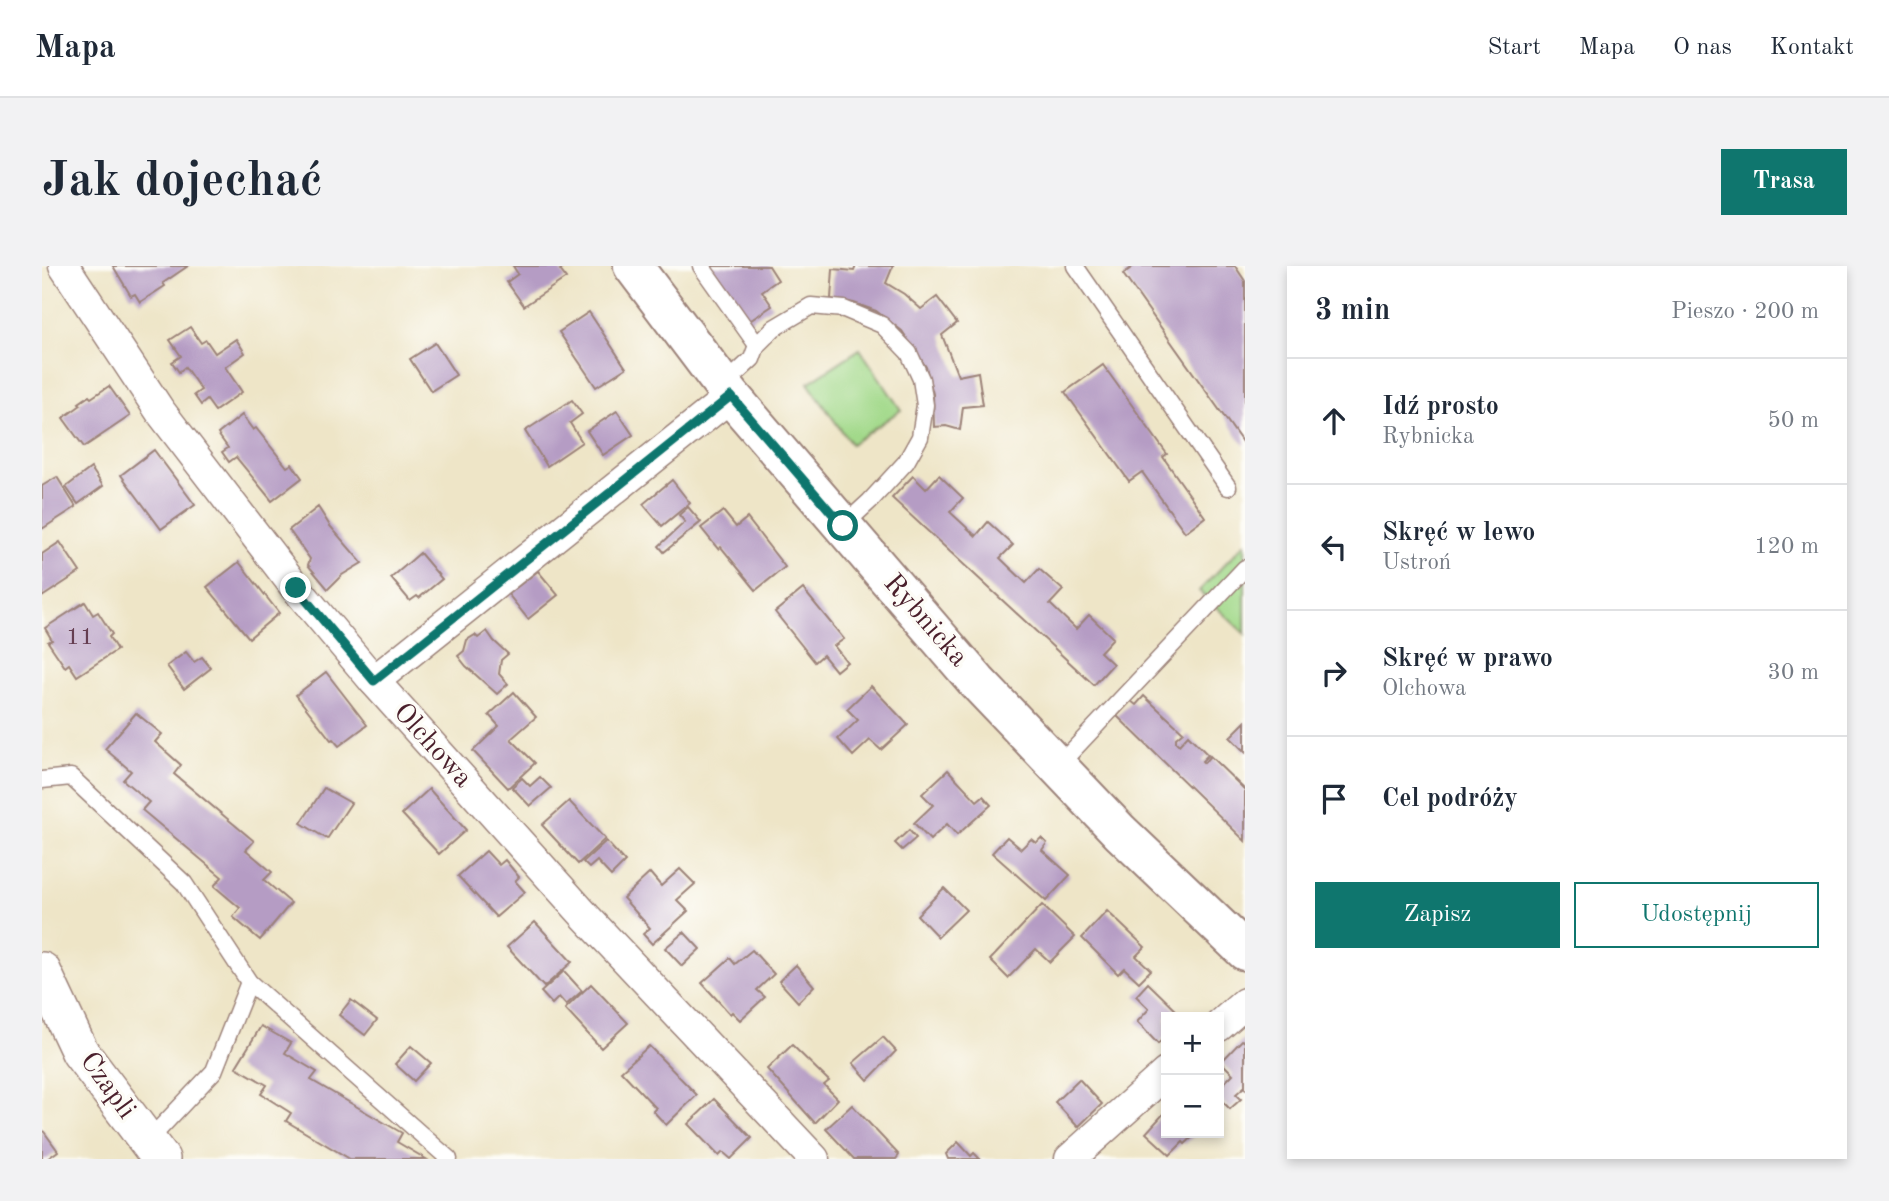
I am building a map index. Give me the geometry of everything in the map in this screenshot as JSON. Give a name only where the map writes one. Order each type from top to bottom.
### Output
[{"type":"main road","name":"Rybnicka","points":[[633,266],[727,391],[976,682],[1120,832],[1245,951]]},
{"type":"street","name":"Olchowa","points":[[64,266],[160,411],[296,588],[374,681],[586,917],[814,1159]]},
{"type":"street","points":[[374,681],[727,391]]},
{"type":"street","name":"Czapli","points":[[42,971],[80,1052],[154,1150]]},
{"type":"street","points":[[1224,1022],[1245,1003]]},
{"type":"street","points":[[1070,1159],[1164,1075]]},
{"type":"lane","points":[[701,266],[757,345]]},
{"type":"lane","points":[[1075,266],[1228,487]]},
{"type":"lane","points":[[727,391],[752,359],[757,345],[774,328],[811,306],[844,309],[882,325],[909,353],[922,379],[925,405],[920,437],[906,462],[843,526]]},
{"type":"lane","points":[[1058,766],[1245,568]]},
{"type":"lane","points":[[42,780],[71,777],[184,883],[249,982],[449,1159]]},
{"type":"lane","points":[[154,1150],[214,1071],[249,982]]},
{"type":"green space","points":[[860,349],[901,410],[851,444],[808,383]]},
{"type":"green space","points":[[1245,543],[1245,634],[1199,591]]},
{"type":"building","points":[[113,266],[188,266],[163,283],[165,286],[140,302],[135,294],[131,296]]},
{"type":"building","points":[[513,266],[565,266],[560,270],[566,278],[524,306],[507,282],[518,274]]},
{"type":"building","points":[[710,266],[769,266],[778,280],[762,291],[772,306],[748,322]]},
{"type":"building","points":[[856,266],[893,266],[886,283],[921,309],[937,297],[957,323],[942,335],[958,376],[978,372],[983,405],[963,407],[960,430],[946,426],[934,427],[933,394],[926,367],[902,331],[876,311],[831,299],[833,269],[854,271]]},
{"type":"building","points":[[1134,266],[1235,266],[1245,281],[1245,446],[1123,274]]},
{"type":"building","points":[[589,312],[626,368],[596,387],[559,332]]},
{"type":"building","points":[[190,327],[201,343],[206,340],[215,353],[236,339],[245,353],[225,367],[242,392],[215,411],[207,400],[201,405],[194,395],[201,390],[185,367],[179,372],[172,362],[181,356],[170,340]]},
{"type":"building","points":[[435,343],[456,375],[431,391],[410,359]]},
{"type":"building","points":[[1103,365],[1167,454],[1163,457],[1205,517],[1185,532],[1142,472],[1129,481],[1065,392]]},
{"type":"building","points":[[109,386],[130,416],[84,447],[63,418],[89,396],[91,398]]},
{"type":"building","points":[[572,400],[582,414],[570,423],[582,442],[547,466],[525,431]]},
{"type":"building","points":[[617,411],[633,435],[603,455],[587,431]]},
{"type":"building","points":[[242,415],[287,467],[292,464],[302,478],[272,501],[236,457],[229,462],[222,452],[228,448],[218,434]]},
{"type":"building","points":[[154,450],[195,505],[161,529],[121,475]]},
{"type":"building","points":[[91,468],[103,486],[78,504],[66,487]]},
{"type":"building","points":[[939,475],[963,498],[950,512],[976,536],[988,522],[1013,545],[1000,558],[1026,583],[1039,569],[1063,590],[1050,604],[1076,629],[1089,615],[1113,638],[1100,652],[1113,664],[1094,685],[892,498],[913,476],[926,489]]},
{"type":"building","points":[[57,477],[76,507],[42,529],[42,486]]},
{"type":"building","points":[[672,480],[690,503],[662,526],[643,504]]},
{"type":"building","points":[[318,507],[330,526],[362,563],[342,575],[328,589],[308,565],[310,559],[289,530]]},
{"type":"building","points":[[688,507],[701,522],[664,552],[659,546],[685,522],[679,515]]},
{"type":"building","points":[[723,511],[736,527],[747,518],[785,567],[756,590],[721,547],[718,549],[701,528]]},
{"type":"building","points":[[60,542],[80,572],[42,597],[42,554]]},
{"type":"building","points":[[420,553],[442,579],[419,598],[417,596],[410,601],[391,578]]},
{"type":"building","points":[[239,562],[279,613],[249,638],[207,587]]},
{"type":"building","points":[[538,571],[558,595],[528,619],[508,594]]},
{"type":"building","points":[[803,589],[844,639],[834,646],[847,662],[836,671],[823,655],[815,662],[775,612]]},
{"type":"building","points":[[85,602],[93,615],[98,612],[112,634],[109,637],[117,650],[77,676],[69,664],[65,667],[48,642],[52,640],[45,628]]},
{"type":"building","points":[[487,631],[508,654],[501,660],[499,674],[508,684],[497,694],[458,656],[464,651],[467,640],[475,635],[478,638]]},
{"type":"building","points":[[186,652],[194,662],[202,657],[211,668],[184,689],[167,666]]},
{"type":"building","points":[[326,672],[367,725],[339,746],[331,740],[296,695]]},
{"type":"building","points":[[871,686],[908,725],[881,750],[870,740],[853,756],[838,739],[858,720],[847,709]]},
{"type":"building","points":[[514,692],[536,717],[511,739],[535,763],[508,788],[473,751],[499,726],[489,715]]},
{"type":"building","points":[[1144,696],[1183,732],[1176,738],[1179,745],[1188,735],[1208,755],[1202,761],[1204,763],[1210,756],[1245,790],[1245,841],[1117,716],[1131,701],[1136,705]]},
{"type":"building","points":[[136,713],[162,734],[155,742],[181,765],[174,774],[254,841],[246,850],[272,872],[264,880],[291,903],[260,940],[233,917],[240,908],[214,886],[222,877],[142,810],[149,802],[123,780],[131,771],[105,749]]},
{"type":"building","points":[[1245,722],[1245,752],[1230,737]]},
{"type":"building","points":[[948,770],[977,801],[983,796],[991,805],[957,835],[947,824],[930,840],[914,823],[933,805],[922,794]]},
{"type":"building","points":[[540,777],[551,788],[530,806],[512,787],[522,778],[530,786]]},
{"type":"building","points":[[324,788],[351,803],[327,839],[301,823]]},
{"type":"building","points":[[429,789],[466,830],[439,854],[402,814]]},
{"type":"building","points":[[569,801],[605,839],[578,864],[542,825]]},
{"type":"building","points":[[909,830],[916,838],[902,850],[895,843]]},
{"type":"building","points":[[1007,837],[1021,849],[1031,839],[1036,843],[1041,838],[1047,843],[1042,850],[1070,875],[1046,901],[992,853]]},
{"type":"building","points":[[606,841],[625,862],[611,876],[597,861],[589,868],[583,862]]},
{"type":"building","points":[[486,851],[499,865],[505,860],[519,877],[515,881],[525,892],[496,917],[458,876]]},
{"type":"building","points":[[680,869],[695,884],[677,900],[688,911],[652,944],[643,934],[650,928],[623,898],[650,873],[661,886]]},
{"type":"building","points":[[944,888],[966,910],[938,937],[917,915]]},
{"type":"building","points":[[1042,905],[1075,937],[1050,962],[1036,949],[1008,978],[990,960]]},
{"type":"building","points":[[1107,911],[1145,947],[1136,956],[1151,970],[1139,982],[1124,968],[1118,974],[1082,938]]},
{"type":"building","points":[[535,922],[572,962],[544,987],[507,947]]},
{"type":"building","points":[[684,932],[700,949],[682,966],[665,948]]},
{"type":"building","points":[[752,950],[774,974],[757,990],[765,997],[740,1020],[732,1012],[730,1014],[702,983],[730,958],[735,964]]},
{"type":"building","points":[[796,965],[814,986],[798,1002],[779,981]]},
{"type":"building","points":[[564,971],[582,991],[566,1005],[559,997],[552,1004],[541,992]]},
{"type":"building","points":[[1148,983],[1178,1012],[1161,1012],[1161,1041],[1158,1044],[1137,1022],[1149,1009],[1136,996]]},
{"type":"building","points":[[591,984],[628,1023],[601,1048],[565,1009]]},
{"type":"building","points":[[351,1000],[377,1020],[365,1035],[339,1015]]},
{"type":"building","points":[[261,1026],[291,1043],[285,1053],[317,1072],[311,1080],[402,1133],[397,1142],[426,1159],[350,1159],[286,1121],[291,1113],[261,1094],[267,1085],[236,1067]]},
{"type":"building","points":[[883,1037],[896,1051],[868,1080],[853,1063]]},
{"type":"building","points":[[1242,1040],[1245,1042],[1245,1088],[1236,1094],[1241,1099],[1230,1109],[1224,1103],[1224,1083],[1233,1074],[1224,1065],[1224,1059]]},
{"type":"building","points":[[792,1045],[829,1081],[824,1085],[838,1099],[815,1123],[767,1069]]},
{"type":"building","points":[[411,1046],[431,1063],[414,1081],[395,1064]]},
{"type":"building","points":[[649,1046],[697,1095],[666,1125],[653,1111],[656,1108],[621,1071]]},
{"type":"building","points":[[1079,1079],[1102,1104],[1078,1127],[1055,1102]]},
{"type":"building","points":[[714,1099],[752,1138],[731,1159],[723,1152],[719,1156],[688,1124]]},
{"type":"building","points":[[852,1105],[899,1155],[896,1159],[854,1159],[826,1129]]},
{"type":"building","points":[[1161,1116],[1161,1138],[1192,1138],[1185,1144],[1183,1142],[1170,1155],[1146,1133]]},
{"type":"building","points":[[42,1129],[58,1151],[47,1159],[42,1159]]},
{"type":"building","points":[[958,1142],[971,1156],[974,1153],[980,1159],[948,1159],[946,1154]]},
{"type":"route","points":[[296,588],[374,681],[731,396],[843,526]]}]
